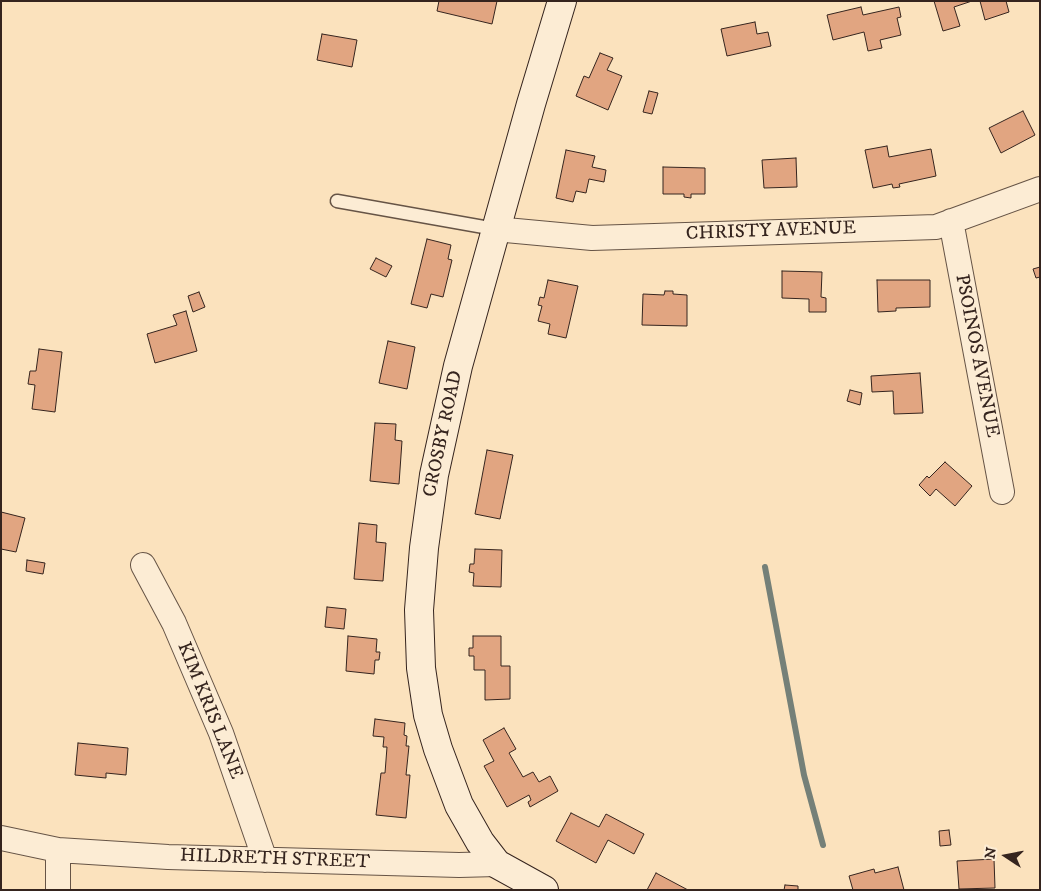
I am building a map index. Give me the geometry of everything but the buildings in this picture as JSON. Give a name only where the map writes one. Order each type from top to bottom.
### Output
[{"type":"street","name":"CROSBY ROAD","points":[[497,864],[480,842],[459,804],[438,749],[428,715],[421,668],[418,610],[434,475],[458,366],[495,229],[562,1]]},
{"type":"street","name":"CHRISTY AVENUE","points":[[495,229],[592,238],[936,227],[1040,189]]},
{"type":"street","name":"PSOINOS AVENUE","points":[[951,221],[1002,492]]},
{"type":"street","name":"KIM KRIS LANE","points":[[143,565],[174,623],[221,733],[265,860]]},
{"type":"street","name":"HILDRETH STREET","points":[[1,838],[58,850],[168,857],[459,865],[497,864]]},
{"type":"street","points":[[58,850],[58,890]]},
{"type":"street","points":[[497,864],[544,890]]},
{"type":"lane","points":[[337,201],[495,229]]},
{"type":"waterway","points":[[765,567],[804,775],[823,845]]}]
